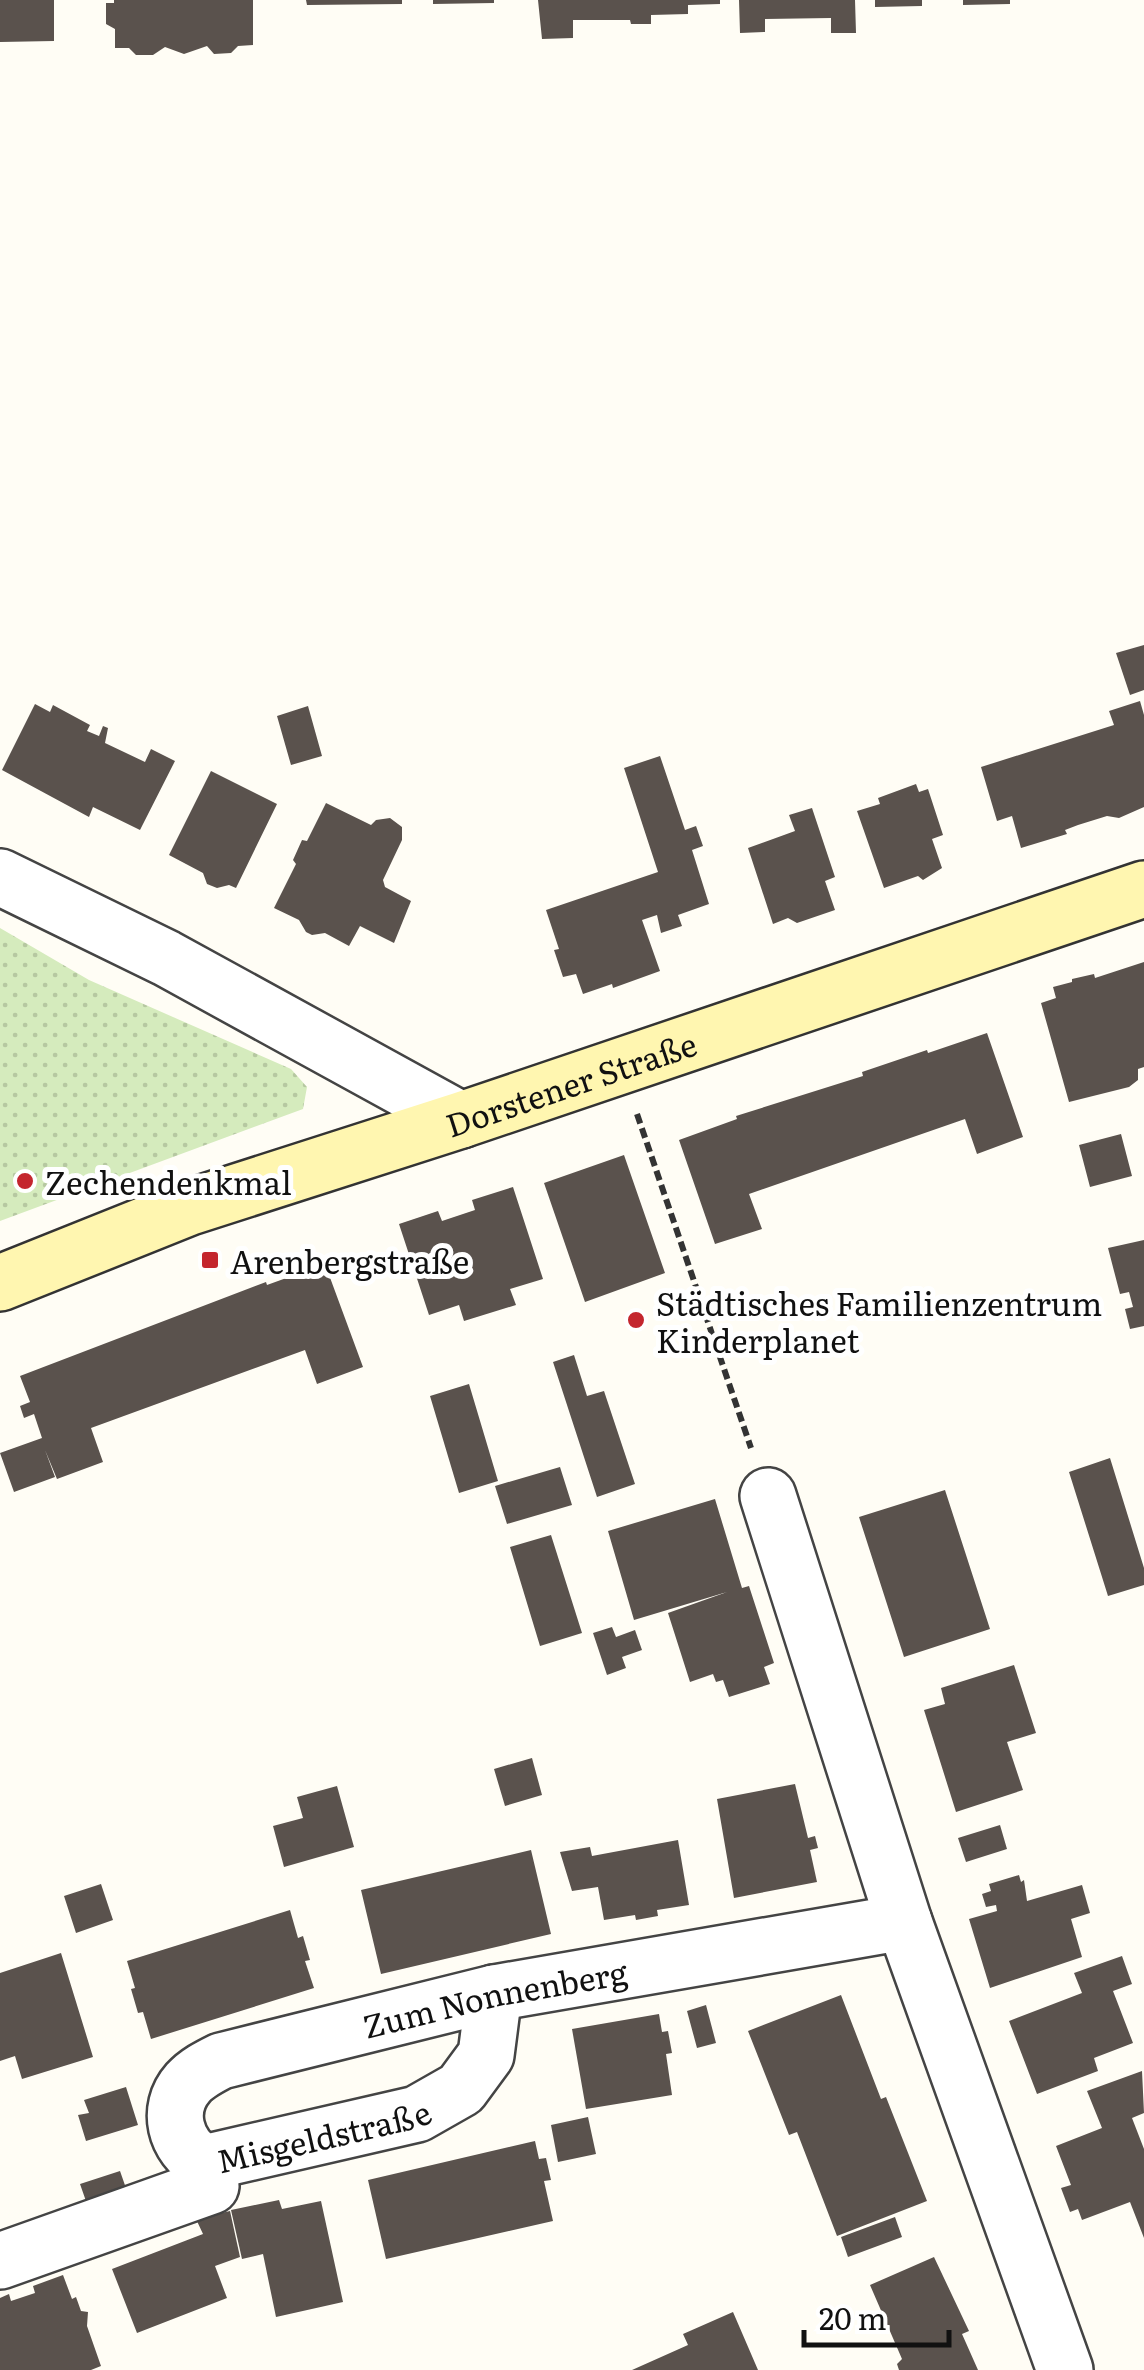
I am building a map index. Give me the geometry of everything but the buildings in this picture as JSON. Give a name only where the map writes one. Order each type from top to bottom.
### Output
[{"type":"main road","name":"Dorstener Straße","points":[[0,1282],[190,1208],[1144,889]]},
{"type":"street","points":[[0,877],[166,958],[461,1120]]},
{"type":"street","points":[[768,1496],[904,1922],[1065,2370]]},
{"type":"street","name":"Zum Nonnenberg","points":[[204,2163],[186,2150],[176,2121],[176,2100],[189,2081],[221,2061],[494,1993],[904,1922]]},
{"type":"street","name":"Misgeldstraße","points":[[0,2261],[210,2186],[204,2163],[417,2114],[461,2089],[486,2055],[494,1993]]},
{"type":"path","points":[[665,1199],[768,1496]]},
{"type":"green space","points":[[0,928],[89,980],[291,1069],[307,1087],[303,1109],[0,1221]]},
{"type":"place","name":"Zechendenkmal","points":[[25,1181]]},
{"type":"place","name":"Arenbergstraße","points":[[210,1260]]},
{"type":"place","name":"Städtisches Familienzentrum Kinderplanet","points":[[636,1320]]}]
